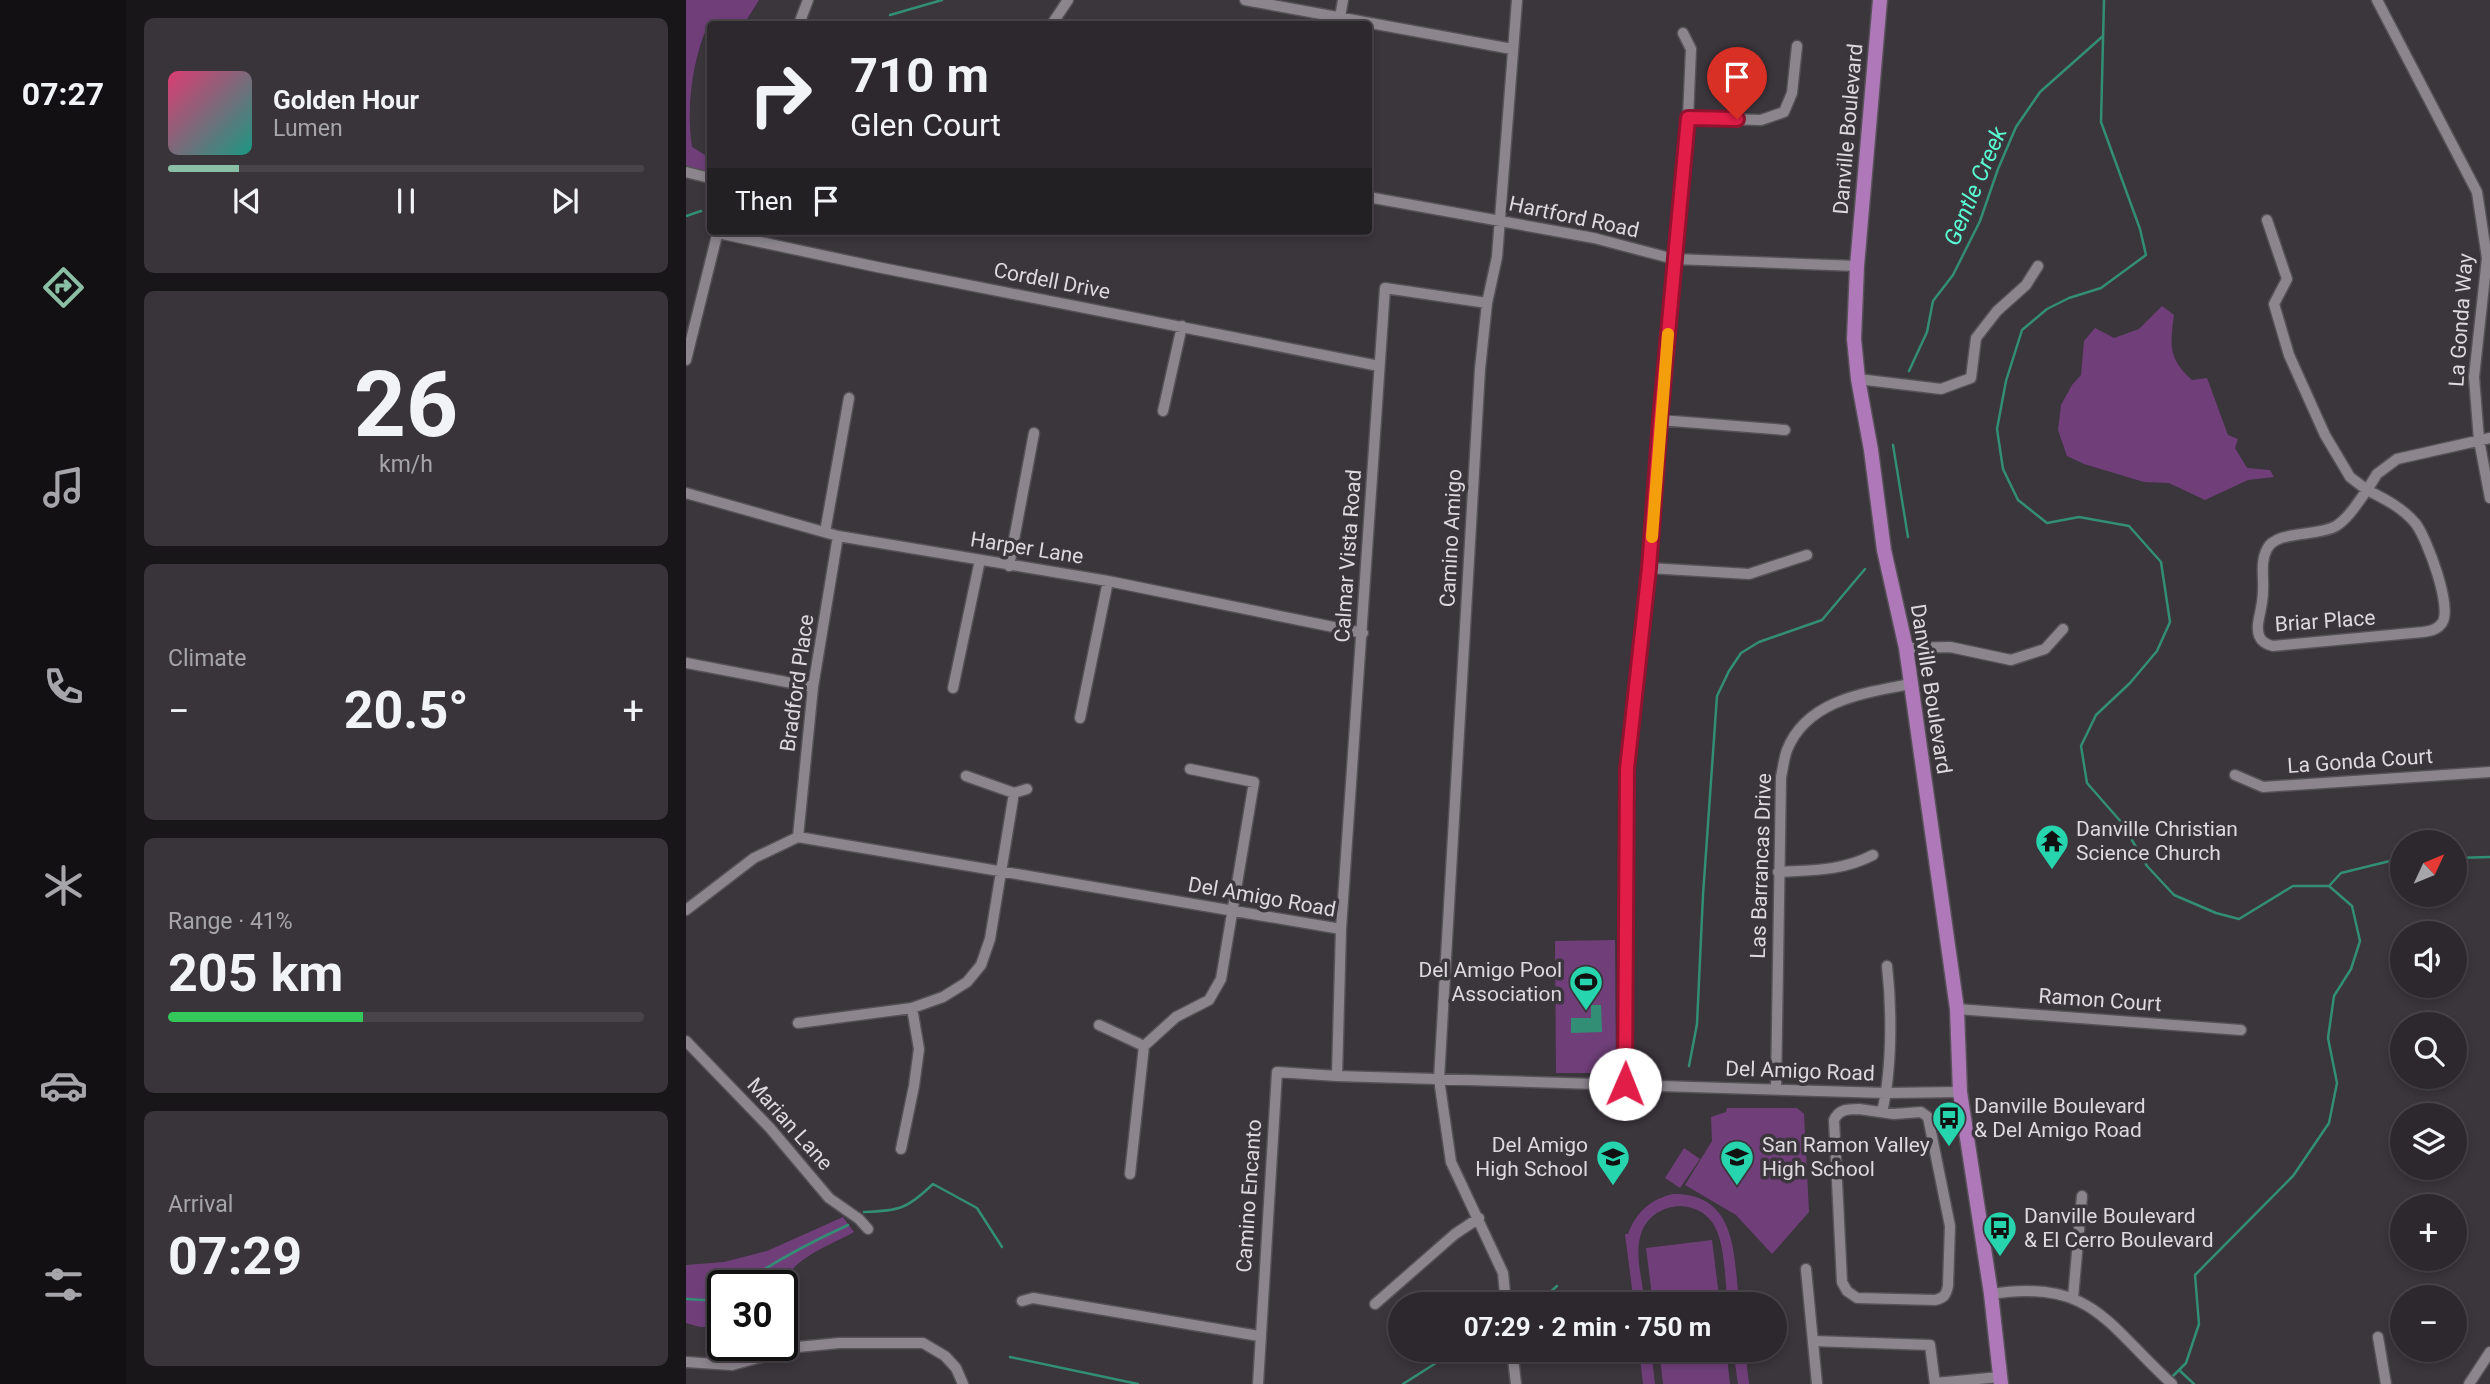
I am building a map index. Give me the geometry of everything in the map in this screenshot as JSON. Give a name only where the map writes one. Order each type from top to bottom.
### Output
[{"type":"main road","name":"Danville Boulevard","points":[[1880,0],[1857,266],[1854,339],[1884,550],[1906,648],[1957,1009],[1960,1092],[1991,1294],[2000,1381]]},
{"type":"street","points":[[800,21],[808,0]]},
{"type":"street","points":[[1054,21],[1068,0]]},
{"type":"street","points":[[1245,0],[1362,21]]},
{"type":"street","points":[[1340,17],[1343,0]]},
{"type":"street","name":"Camino Amigo","points":[[1505,1292],[1503,1273],[1451,1162],[1439,1079],[1479,383],[1487,303],[1497,257],[1517,0]]},
{"type":"street","name":"La Gonda Way","points":[[2377,0],[2477,192],[2487,258],[2474,377],[2490,498]]},
{"type":"street","points":[[1372,23],[1512,49]]},
{"type":"street","points":[[1625,1084],[1627,769],[1649,568],[1688,118],[1691,49],[1683,33]]},
{"type":"street","points":[[1688,118],[1761,120],[1784,112],[1792,93],[1797,46]]},
{"type":"street","points":[[686,172],[707,177]]},
{"type":"street","name":"Hartford Road","points":[[1372,198],[1594,238],[1674,259],[1857,266]]},
{"type":"street","points":[[2267,220],[2287,279],[2273,304],[2290,355],[2325,435],[2350,477],[2367,490],[2377,474],[2397,459],[2484,439]]},
{"type":"street","points":[[686,359],[717,235]]},
{"type":"street","name":"Cordell Drive","points":[[732,235],[877,267],[1379,366]]},
{"type":"street","points":[[1858,379],[1941,389],[1971,378],[1976,338],[1997,311],[2026,285],[2038,266]]},
{"type":"street","name":"Calmar Vista Road","points":[[1341,929],[1385,288],[1487,303]]},
{"type":"street","points":[[1163,411],[1182,327]]},
{"type":"street","points":[[825,532],[849,398]]},
{"type":"street","points":[[1660,420],[1785,430]]},
{"type":"street","points":[[1009,566],[1034,433]]},
{"type":"street","name":"Briar Place","points":[[2367,490],[2403,511],[2418,526],[2434,564],[2446,605],[2442,623],[2434,631],[2273,646],[2265,644],[2259,638],[2258,627],[2263,593],[2263,560],[2267,547],[2278,538],[2324,531],[2337,525],[2349,515],[2367,490]]},
{"type":"street","name":"Harper Lane","points":[[686,494],[838,536],[1108,581],[1363,633]]},
{"type":"street","name":"Bradford Place","points":[[797,837],[813,687],[838,536]]},
{"type":"street","points":[[1649,568],[1749,574],[1807,555]]},
{"type":"street","points":[[953,688],[980,560]]},
{"type":"street","points":[[1080,718],[1108,581]]},
{"type":"street","points":[[1906,648],[1950,647],[2011,660],[2045,649],[2063,629]]},
{"type":"street","points":[[686,663],[813,687]]},
{"type":"street","name":"Las Barrancas Drive","points":[[1776,1088],[1781,777],[1787,750],[1798,732],[1818,711],[1855,695],[1911,684]]},
{"type":"street","points":[[1130,1174],[1144,1046],[1176,1017],[1209,1000],[1221,979],[1254,782],[1190,769]]},
{"type":"street","name":"La Gonda Court","points":[[2235,775],[2263,787],[2490,772]]},
{"type":"street","points":[[966,776],[1014,793],[1027,789]]},
{"type":"street","points":[[797,1023],[912,1008],[943,997],[967,982],[981,965],[990,939],[1014,793]]},
{"type":"street","points":[[686,910],[754,858],[797,837]]},
{"type":"street","name":"Del Amigo Road","points":[[797,837],[1341,929],[1337,1076],[1886,1093],[1960,1092]]},
{"type":"street","points":[[1778,872],[1833,869],[1854,864],[1873,855]]},
{"type":"street","points":[[1882,1112],[1886,1093],[1890,995],[1887,966]]},
{"type":"street","points":[[901,1149],[919,1049],[912,1008]]},
{"type":"street","name":"Ramon Court","points":[[1957,1009],[2241,1030]]},
{"type":"street","points":[[1099,1025],[1144,1046]]},
{"type":"street","name":"Marian Lane","points":[[686,1041],[770,1128],[829,1198],[863,1222],[868,1229]]},
{"type":"street","name":"Camino Encanto","points":[[1258,1384],[1277,1072],[1337,1076]]},
{"type":"street","points":[[1845,1110],[1882,1112],[1921,1112],[1928,1117],[1931,1126],[1950,1226],[1947,1291],[1936,1300],[1857,1298],[1847,1291],[1842,1282],[1835,1120],[1837,1114],[1845,1110]]},
{"type":"street","points":[[2073,1298],[2082,1196]]},
{"type":"street","points":[[1374,1304],[1455,1234],[1479,1219]]},
{"type":"street","points":[[1806,1269],[1817,1384]]},
{"type":"street","points":[[1991,1294],[2019,1289],[2043,1290],[2073,1298],[2103,1315],[2172,1384]]},
{"type":"street","points":[[1022,1301],[1033,1298],[1259,1336]]},
{"type":"street","points":[[2378,1336],[2386,1384]]},
{"type":"street","points":[[686,1362],[732,1365],[798,1347],[839,1343],[923,1342],[945,1356],[957,1368],[963,1384]]},
{"type":"street","points":[[1813,1342],[1930,1345],[1935,1384],[2000,1381]]},
{"type":"street","points":[[2469,1384],[2490,1352]]},
{"type":"street","points":[[1513,1362],[1516,1384]]},
{"type":"shaded area","points":[[686,0],[759,0],[746,21],[707,21],[694,69],[690,132],[692,147],[707,156],[707,182],[686,175]]},
{"type":"shaded area","points":[[2162,306],[2174,315],[2172,351],[2178,365],[2192,380],[2207,378],[2228,435],[2238,439],[2235,448],[2247,468],[2270,470],[2274,477],[2248,480],[2205,500],[2169,483],[2144,482],[2084,464],[2067,456],[2058,430],[2061,405],[2081,375],[2084,341],[2095,328],[2114,338],[2139,329]]},
{"type":"shaded area","name":"Del Amigo Pool Association","points":[[1615,940],[1616,1073],[1556,1073],[1555,941]]},
{"type":"shaded area","points":[[1591,1005],[1601,1005],[1602,1032],[1571,1033],[1571,1018],[1591,1018]]},
{"type":"shaded area","points":[[1727,1108],[1797,1108],[1804,1114],[1809,1212],[1772,1254],[1736,1215],[1685,1185],[1712,1141],[1711,1117],[1726,1112]]},
{"type":"shaded area","points":[[1684,1148],[1700,1159],[1680,1188],[1665,1178]]},
{"type":"shaded area","points":[[1673,1194],[1694,1197],[1710,1204],[1721,1216],[1733,1248],[1738,1292],[1727,1292],[1719,1237],[1709,1218],[1700,1211],[1677,1206],[1655,1214],[1641,1234],[1639,1259],[1643,1292],[1632,1292],[1625,1234],[1628,1234],[1635,1219],[1645,1208],[1658,1199]]},
{"type":"shaded area","points":[[843,1217],[854,1232],[822,1248],[792,1270],[707,1270],[707,1327],[686,1323],[686,1265],[724,1262],[767,1251]]},
{"type":"shaded area","points":[[1712,1240],[1718,1292],[1652,1292],[1646,1248]]},
{"type":"shaded area","points":[[1640,1362],[1652,1362],[1655,1384],[1643,1384]]},
{"type":"shaded area","points":[[1660,1362],[1727,1362],[1730,1384],[1663,1384]]},
{"type":"shaded area","points":[[1735,1362],[1746,1362],[1749,1384],[1738,1384]]},
{"type":"waterway","points":[[890,15],[942,0]]},
{"type":"waterway","points":[[2104,0],[2101,122],[2140,229],[2146,255],[2101,288],[2069,298],[2047,309],[2022,330],[2006,381],[1997,429],[2003,469],[2018,500],[2047,523],[2079,517],[2129,526],[2161,562],[2170,622],[2157,651],[2130,683],[2096,715],[2081,746],[2087,783],[2122,823],[2147,866],[2174,895],[2216,913],[2239,919],[2293,886],[2329,886],[2352,906],[2360,941],[2351,969],[2334,996],[2328,1038],[2337,1083],[2329,1123],[2293,1176],[2195,1275],[2199,1324],[2186,1363],[2170,1379]]},
{"type":"waterway","name":"Gentle Creek","points":[[1909,371],[1927,332],[1933,301],[1953,275],[1980,221],[2016,127],[2040,92],[2103,36]]},
{"type":"waterway","points":[[686,216],[701,211]]},
{"type":"waterway","points":[[1893,445],[1908,537]]},
{"type":"waterway","points":[[1689,1066],[1697,1024],[1717,696],[1741,653],[1759,642],[1822,620],[1865,569]]},
{"type":"waterway","points":[[2468,858],[2490,857]]},
{"type":"waterway","points":[[2329,886],[2341,873],[2390,861]]},
{"type":"waterway","points":[[864,1212],[902,1207],[933,1184],[977,1208],[1002,1247]]},
{"type":"waterway","points":[[762,1270],[848,1225]]},
{"type":"waterway","points":[[1550,1292],[1557,1286]]},
{"type":"waterway","points":[[686,1299],[707,1299]]},
{"type":"waterway","points":[[1010,1357],[1138,1384]]},
{"type":"waterway","points":[[1403,1384],[1438,1362]]},
{"type":"waterway","points":[[2179,1370],[2194,1384]]},
{"type":"slow traffic","points":[[1652,537],[1668,334]]},
{"type":"place","name":"Danville Christian Science Church","points":[[2052,871]]},
{"type":"place","name":"Del Amigo Pool Association","points":[[1586,1012]]},
{"type":"place","name":"Danville Boulevard & Del Amigo Road","points":[[1949,1148]]},
{"type":"place","name":"Del Amigo High School","points":[[1613,1187]]},
{"type":"place","name":"San Ramon Valley High School","points":[[1737,1187]]},
{"type":"place","name":"Danville Boulevard & El Cerro Boulevard","points":[[2000,1258]]},
{"type":"route","points":[[1625,1084],[1627,769],[1649,568],[1688,118],[1737,119]]}]
